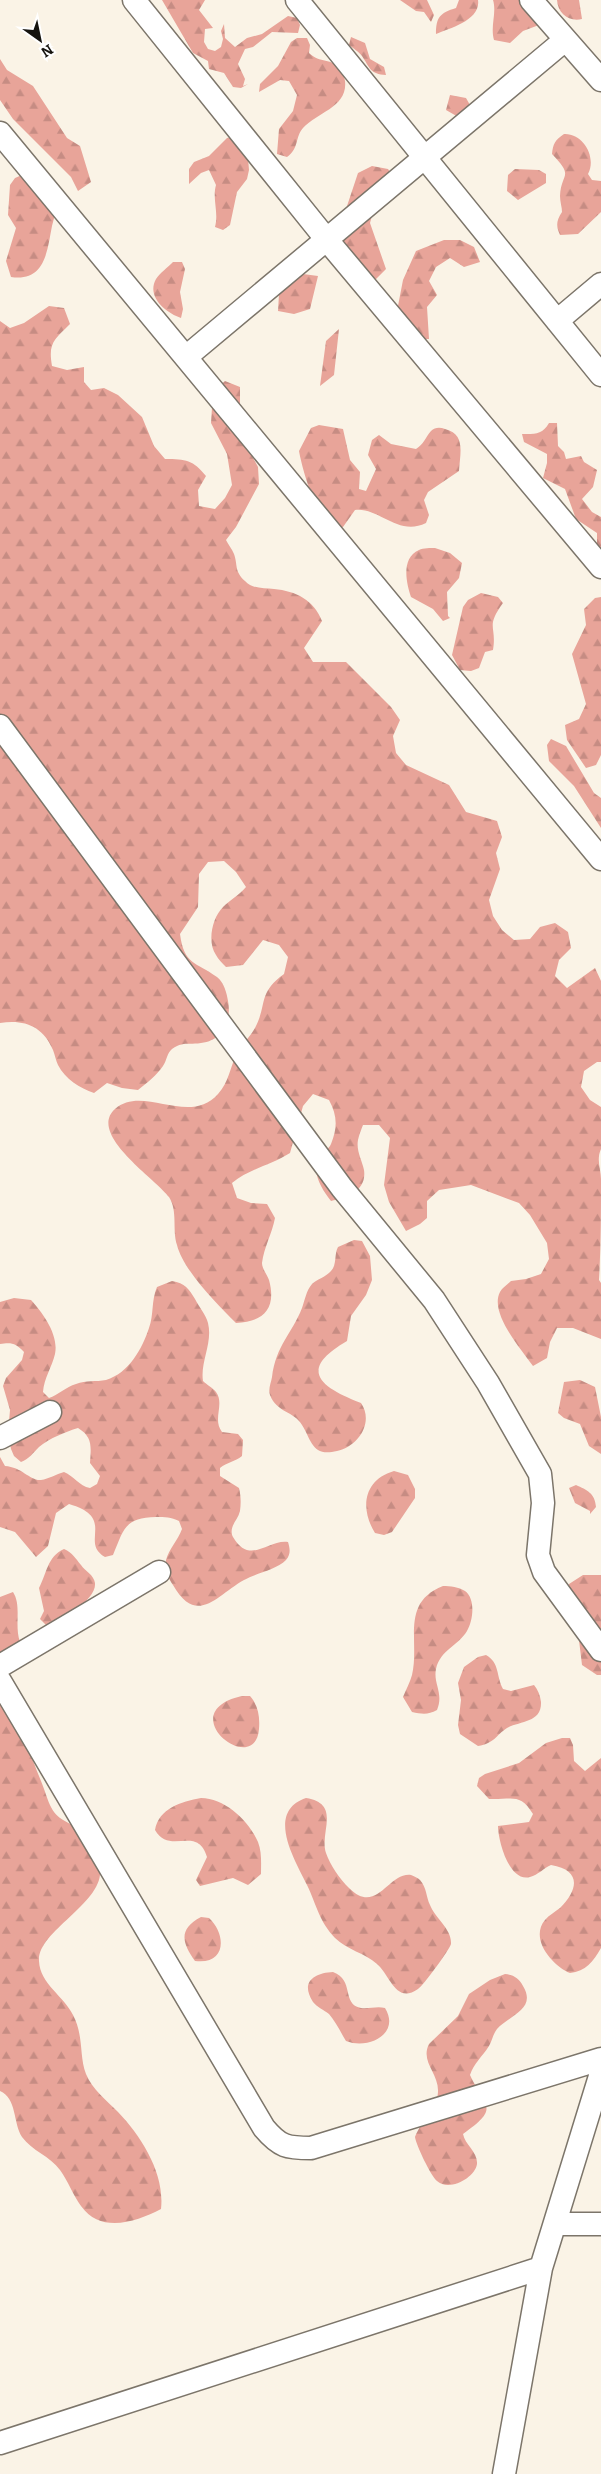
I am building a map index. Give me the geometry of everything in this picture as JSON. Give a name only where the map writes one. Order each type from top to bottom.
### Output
[{"type":"street","points":[[134,0],[327,240],[601,567]]},
{"type":"street","points":[[531,0],[565,40],[600,76]]},
{"type":"street","points":[[299,1],[601,375]]},
{"type":"street","points":[[186,357],[565,40]]},
{"type":"street","points":[[0,132],[601,859]]},
{"type":"street","points":[[557,321],[601,284]]},
{"type":"street","points":[[0,726],[342,1188],[434,1300],[488,1383],[540,1474],[543,1504],[538,1555],[544,1572],[601,1650]]},
{"type":"street","points":[[0,1438],[50,1412]]},
{"type":"street","points":[[0,1666],[160,1572]]},
{"type":"street","points":[[0,1680],[264,2128],[276,2143],[293,2148],[311,2148],[601,2059]]},
{"type":"street","points":[[504,2474],[541,2268],[601,2073]]},
{"type":"street","points":[[555,2224],[601,2224]]},
{"type":"street","points":[[0,2443],[541,2268]]},
{"type":"green space","points":[[162,0],[205,0],[199,10],[213,28],[205,29],[204,42],[208,49],[215,51],[221,47],[223,39],[221,31],[224,24],[225,38],[235,47],[247,38],[262,34],[288,16],[297,18],[300,25],[298,33],[272,32],[253,47],[245,49],[238,64],[245,79],[243,86],[248,84],[241,88],[233,87],[224,73],[209,69],[208,61],[193,53]]},
{"type":"green space","points":[[400,0],[427,0],[434,15],[431,22],[424,12],[416,11]]},
{"type":"green space","points":[[459,0],[478,0],[478,7],[475,13],[456,26],[436,34],[440,16],[456,8]]},
{"type":"green space","points":[[493,0],[535,0],[539,25],[523,31],[510,43],[494,40]]},
{"type":"green space","points":[[557,0],[579,0],[582,19],[577,20],[565,16]]},
{"type":"green space","points":[[351,37],[365,43],[370,59],[384,67],[386,75],[371,70],[361,55],[349,45]]},
{"type":"green space","points":[[297,38],[307,38],[310,45],[309,53],[317,58],[334,63],[342,70],[345,90],[337,103],[303,128],[295,147],[287,157],[277,154],[279,129],[293,111],[297,95],[289,81],[280,80],[259,92],[260,84],[278,66],[291,42]]},
{"type":"green space","points":[[0,59],[7,70],[33,86],[67,138],[80,146],[91,182],[78,191],[71,177],[13,119],[0,100]]},
{"type":"green space","points":[[450,95],[466,98],[470,105],[460,118],[446,110]]},
{"type":"green space","points":[[564,134],[577,137],[586,147],[591,160],[588,174],[592,180],[601,181],[601,212],[578,234],[560,235],[557,224],[562,212],[560,196],[565,172],[552,154],[555,142]]},
{"type":"green space","points":[[235,136],[247,146],[249,170],[247,179],[237,192],[230,225],[223,230],[215,227],[216,185],[209,170],[201,173],[189,184],[189,169],[194,162],[209,156],[227,138]]},
{"type":"green space","points":[[372,166],[388,169],[398,183],[374,208],[370,223],[386,269],[376,279],[359,276],[343,242],[345,238],[342,221],[358,173]]},
{"type":"green space","points":[[515,169],[539,170],[546,174],[546,183],[518,200],[507,191],[508,175]]},
{"type":"green space","points":[[46,173],[52,177],[61,191],[46,254],[38,269],[31,275],[11,277],[6,261],[16,228],[8,215],[10,185],[15,178],[22,175]]},
{"type":"green space","points":[[444,240],[460,240],[474,247],[480,262],[464,267],[450,258],[436,267],[429,281],[437,295],[427,307],[429,339],[412,339],[397,311],[403,280],[416,251]]},
{"type":"green space","points":[[173,262],[182,262],[185,269],[180,292],[183,309],[181,318],[164,308],[159,303],[154,292],[156,279]]},
{"type":"green space","points":[[303,274],[318,276],[310,309],[294,314],[278,311],[279,294]]},
{"type":"green space","points":[[49,306],[64,308],[70,324],[54,342],[51,352],[52,366],[67,370],[84,367],[84,382],[91,390],[104,388],[118,395],[142,417],[154,446],[165,459],[178,459],[197,467],[206,476],[198,490],[199,506],[215,509],[225,498],[232,485],[227,454],[211,423],[213,392],[225,381],[240,387],[240,418],[251,454],[258,467],[259,484],[236,527],[226,540],[234,554],[239,574],[248,584],[258,588],[290,592],[309,602],[322,621],[304,648],[313,662],[346,662],[391,707],[400,720],[393,736],[396,753],[406,765],[449,785],[466,812],[497,821],[502,837],[496,853],[500,869],[489,900],[493,916],[502,930],[514,940],[530,939],[540,927],[555,923],[568,932],[571,948],[559,960],[555,976],[567,988],[595,968],[601,981],[601,1062],[597,1062],[584,1071],[581,1087],[590,1100],[601,1107],[601,1149],[599,1161],[601,1179],[601,1242],[599,1280],[601,1283],[601,1339],[573,1328],[557,1328],[550,1342],[547,1358],[533,1366],[514,1341],[502,1320],[498,1301],[500,1292],[511,1281],[541,1274],[549,1259],[547,1243],[530,1215],[519,1203],[471,1185],[439,1190],[427,1201],[427,1218],[406,1231],[389,1202],[384,1185],[390,1138],[379,1125],[363,1125],[359,1136],[358,1148],[364,1177],[359,1188],[343,1198],[331,1201],[318,1179],[317,1168],[321,1156],[330,1146],[333,1138],[336,1127],[335,1116],[329,1100],[313,1094],[303,1106],[290,1153],[246,1174],[232,1183],[237,1198],[251,1203],[267,1204],[275,1218],[262,1263],[271,1290],[271,1299],[266,1312],[254,1320],[236,1323],[202,1287],[186,1265],[177,1245],[172,1202],[162,1189],[116,1143],[110,1131],[109,1119],[115,1109],[126,1103],[139,1101],[180,1107],[194,1107],[206,1103],[218,1094],[227,1079],[237,1053],[255,1028],[266,993],[284,974],[288,957],[279,945],[263,940],[243,965],[226,967],[213,950],[211,937],[216,917],[223,907],[246,887],[236,872],[224,861],[208,862],[199,874],[198,907],[180,934],[188,957],[192,962],[219,979],[226,992],[229,1008],[227,1023],[215,1038],[201,1043],[183,1044],[172,1049],[161,1069],[138,1090],[122,1088],[107,1083],[94,1093],[78,1086],[65,1075],[58,1065],[49,1042],[38,1030],[25,1023],[0,1023],[0,321],[10,328],[24,323]]},
{"type":"green space","points":[[339,329],[334,375],[320,386],[326,341]]},
{"type":"green space","points":[[549,423],[557,423],[558,446],[564,452],[566,459],[581,456],[584,462],[597,470],[593,487],[582,499],[592,512],[601,517],[601,557],[597,550],[597,533],[576,519],[565,489],[543,478],[547,454],[524,442],[522,434],[538,433],[544,430]]},
{"type":"green space","points":[[319,425],[343,429],[350,460],[360,472],[359,489],[366,491],[376,469],[368,455],[372,440],[379,435],[391,444],[416,449],[434,429],[441,428],[452,432],[456,435],[460,445],[459,471],[428,492],[424,500],[429,515],[426,523],[406,526],[364,510],[355,510],[343,527],[335,527],[328,524],[318,510],[306,479],[299,451],[311,428]]},
{"type":"green space","points":[[435,548],[450,553],[462,563],[459,578],[447,592],[448,616],[450,618],[443,621],[433,609],[411,597],[406,571],[409,559],[413,554],[421,549]]},
{"type":"green space","points":[[481,593],[498,597],[503,603],[494,617],[493,650],[485,652],[479,668],[471,671],[460,670],[452,655],[463,607],[468,600]]},
{"type":"green space","points":[[601,597],[601,755],[596,765],[586,768],[567,740],[565,725],[579,719],[586,704],[572,654],[586,625],[584,609],[595,598]]},
{"type":"green space","points":[[551,739],[566,746],[594,793],[601,798],[601,828],[574,786],[549,761],[547,745]]},
{"type":"green space","points":[[354,1240],[362,1241],[370,1256],[372,1280],[366,1295],[351,1316],[347,1341],[332,1351],[322,1361],[319,1369],[320,1377],[325,1384],[334,1391],[361,1403],[365,1410],[365,1425],[358,1439],[352,1444],[337,1451],[322,1452],[311,1442],[299,1420],[281,1409],[273,1401],[269,1388],[277,1356],[298,1317],[308,1290],[312,1284],[333,1269],[338,1247]]},
{"type":"green space","points":[[172,1281],[180,1283],[189,1289],[207,1320],[209,1338],[203,1367],[203,1381],[215,1391],[218,1397],[219,1427],[222,1432],[238,1434],[243,1440],[242,1456],[220,1468],[220,1476],[239,1488],[240,1491],[240,1511],[232,1527],[233,1537],[246,1550],[253,1551],[281,1542],[288,1542],[290,1549],[288,1558],[282,1563],[244,1580],[216,1599],[199,1606],[190,1604],[182,1597],[166,1570],[167,1556],[182,1529],[179,1521],[156,1517],[137,1520],[131,1523],[123,1532],[113,1555],[105,1557],[98,1551],[95,1544],[95,1523],[91,1516],[69,1504],[56,1513],[48,1546],[36,1557],[15,1532],[0,1527],[0,1457],[5,1466],[16,1469],[37,1480],[64,1472],[90,1488],[97,1484],[100,1476],[90,1463],[91,1447],[89,1439],[78,1428],[48,1441],[39,1447],[29,1458],[21,1462],[14,1456],[8,1433],[10,1410],[3,1386],[6,1378],[22,1360],[24,1352],[13,1344],[0,1344],[0,1302],[14,1298],[31,1300],[49,1325],[56,1347],[43,1392],[49,1398],[80,1383],[106,1380],[114,1377],[128,1366],[138,1352],[151,1323],[157,1287]]},
{"type":"green space","points":[[580,1380],[595,1387],[601,1417],[601,1454],[589,1446],[580,1424],[564,1418],[558,1413],[564,1382]]},
{"type":"green space","points":[[394,1471],[408,1475],[415,1489],[415,1498],[392,1532],[384,1535],[375,1533],[367,1514],[367,1496],[370,1488],[376,1481]]},
{"type":"green space","points":[[576,1485],[587,1490],[594,1498],[596,1507],[590,1514],[590,1511],[575,1503],[569,1488]]},
{"type":"green space","points":[[64,1549],[72,1554],[93,1578],[95,1583],[94,1590],[84,1603],[68,1615],[46,1625],[40,1619],[44,1611],[39,1588],[54,1556]]},
{"type":"green space","points":[[583,1575],[601,1575],[601,1675],[597,1675],[582,1665],[578,1632],[567,1592],[569,1584]]},
{"type":"green space","points":[[443,1586],[465,1591],[471,1599],[471,1622],[464,1636],[445,1652],[438,1662],[435,1674],[439,1694],[437,1710],[425,1714],[412,1712],[403,1697],[412,1675],[416,1613],[421,1602],[430,1593]]},
{"type":"green space","points":[[13,1592],[18,1609],[18,1636],[20,1642],[0,1662],[0,1597]]},
{"type":"green space","points":[[486,1655],[496,1666],[503,1689],[511,1691],[534,1685],[539,1693],[541,1702],[538,1714],[534,1718],[507,1728],[491,1741],[478,1746],[460,1734],[458,1725],[461,1700],[458,1683],[464,1667],[478,1657]]},
{"type":"green space","points":[[242,1696],[250,1696],[253,1699],[257,1707],[259,1720],[259,1729],[254,1743],[245,1747],[233,1745],[222,1737],[215,1727],[214,1715],[222,1704]]},
{"type":"green space","points":[[0,1702],[24,1737],[53,1810],[62,1820],[80,1828],[99,1865],[98,1881],[92,1894],[48,1939],[41,1950],[39,1961],[43,1976],[73,2015],[79,2031],[86,2074],[96,2090],[127,2122],[143,2144],[155,2170],[161,2196],[161,2209],[130,2221],[109,2223],[89,2215],[78,2202],[56,2165],[22,2137],[12,2105],[5,2094],[0,2091]]},
{"type":"green space","points":[[562,1738],[570,1738],[573,1745],[574,1761],[585,1771],[601,1758],[601,1948],[595,1958],[585,1968],[570,1973],[550,1958],[541,1943],[540,1935],[541,1927],[545,1920],[560,1908],[571,1894],[574,1881],[572,1876],[568,1871],[551,1865],[530,1877],[516,1874],[506,1859],[500,1841],[498,1826],[529,1822],[533,1814],[519,1800],[509,1798],[489,1799],[477,1786],[479,1778],[485,1774],[519,1763],[546,1743]]},
{"type":"green space","points":[[201,1798],[210,1799],[227,1806],[249,1826],[254,1834],[260,1850],[261,1874],[248,1885],[233,1878],[200,1886],[196,1880],[207,1857],[203,1847],[190,1841],[168,1841],[155,1830],[157,1822],[166,1811],[179,1804]]},
{"type":"green space","points":[[306,1798],[317,1801],[323,1806],[327,1820],[325,1836],[326,1853],[333,1867],[349,1888],[359,1895],[367,1897],[382,1891],[403,1876],[412,1875],[422,1883],[432,1910],[449,1933],[451,1944],[436,1967],[418,1989],[410,1993],[399,1991],[377,1964],[340,1942],[325,1925],[296,1863],[285,1825],[287,1814],[294,1805]]},
{"type":"green space","points":[[201,1917],[209,1918],[219,1932],[221,1940],[218,1954],[205,1961],[195,1961],[187,1948],[184,1937],[189,1926]]},
{"type":"green space","points":[[333,1972],[344,1980],[351,2002],[355,2006],[361,2008],[385,2008],[389,2017],[389,2025],[380,2038],[364,2043],[346,2041],[329,2014],[313,2002],[308,1989],[311,1980],[320,1974]]},
{"type":"green space","points":[[505,1974],[514,1976],[520,1981],[527,2000],[520,2011],[497,2029],[489,2046],[476,2063],[470,2075],[486,2107],[486,2112],[482,2118],[463,2134],[476,2156],[477,2164],[475,2169],[472,2174],[461,2182],[448,2185],[442,2184],[431,2173],[415,2137],[435,2104],[438,2092],[436,2079],[428,2062],[427,2050],[429,2044],[458,2016],[469,1994],[490,1980]]}]
